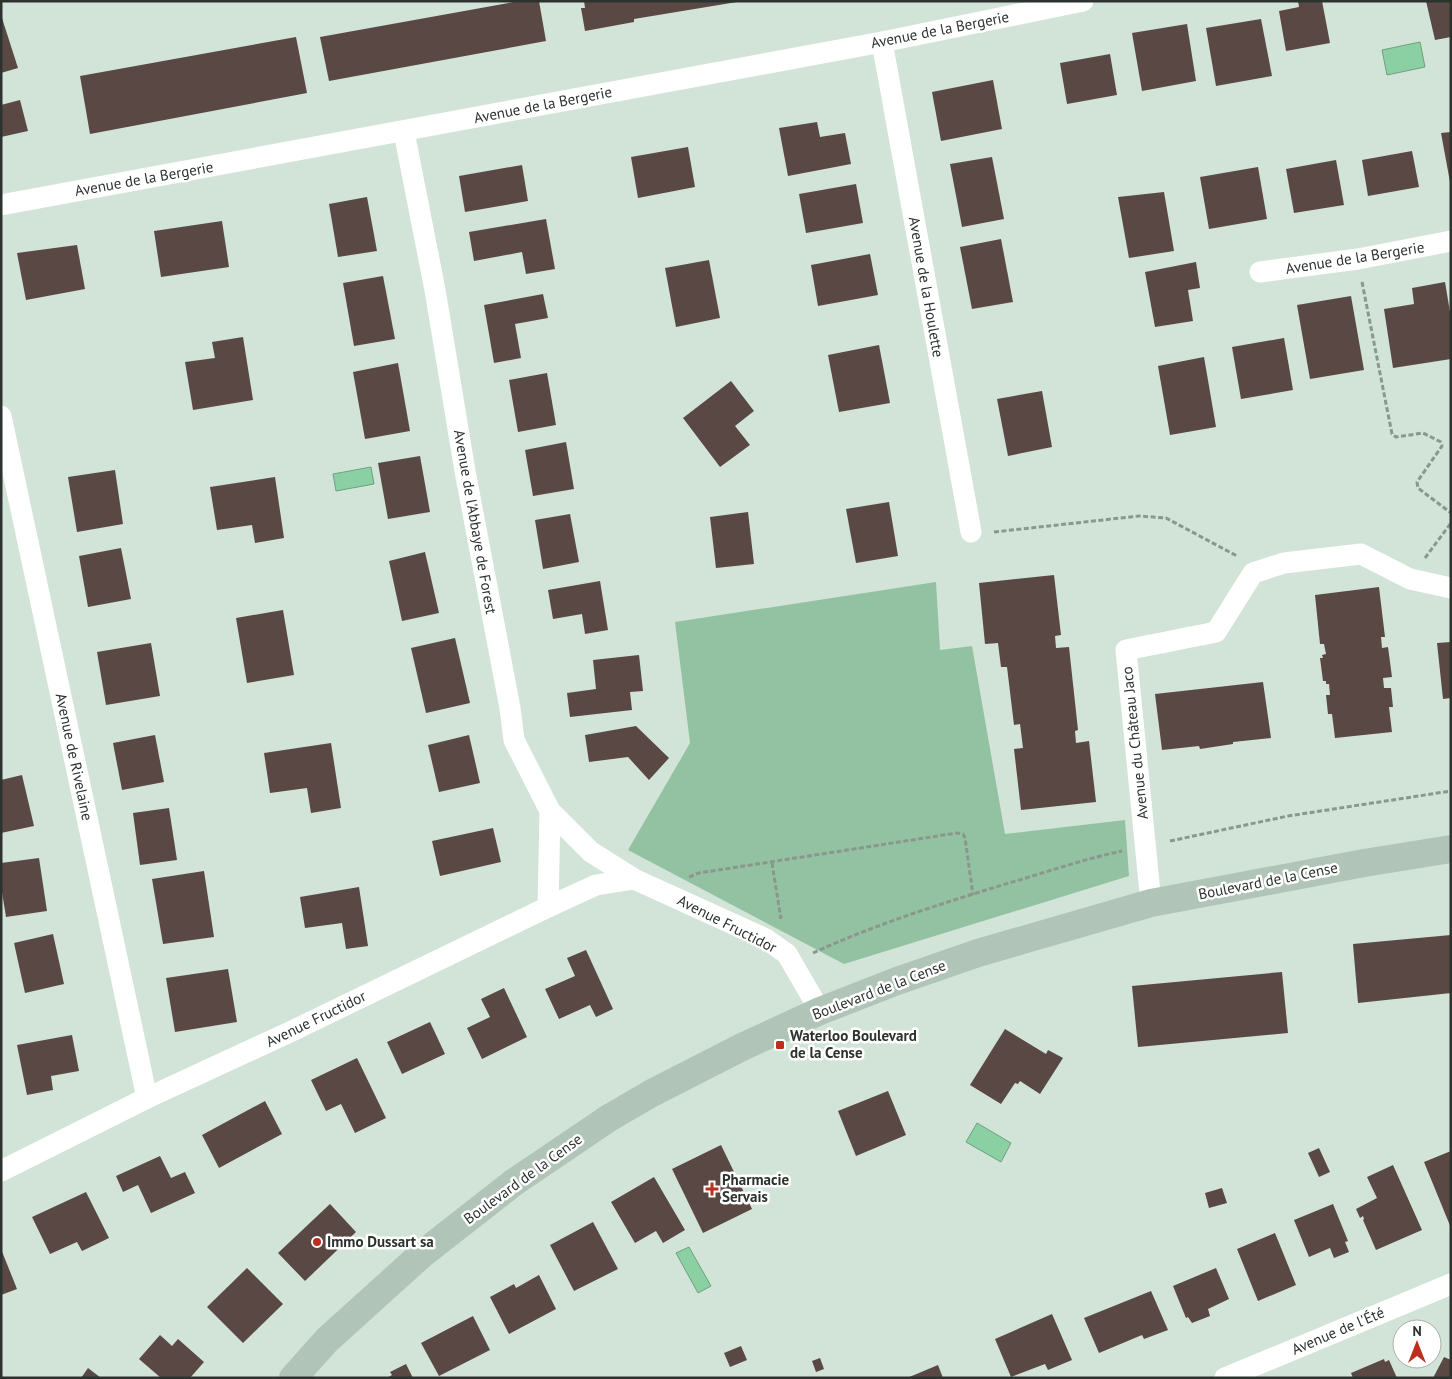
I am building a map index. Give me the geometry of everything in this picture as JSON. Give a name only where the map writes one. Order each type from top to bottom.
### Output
[{"type":"main road","name":"Boulevard de la Cense","points":[[293,1378],[327,1340],[421,1255],[513,1183],[609,1118],[652,1093],[742,1047],[820,1011],[978,952],[1151,903],[1364,862],[1451,849]]},
{"type":"street","name":"Avenue de la Bergerie","points":[[1,205],[404,132],[882,42],[1083,1]]},
{"type":"street","name":"Avenue de la Houlette","points":[[882,42],[971,532]]},
{"type":"street","name":"Avenue de l'Abbaye de Forest","points":[[404,132],[435,290],[465,471],[510,708],[514,740],[550,811],[548,907]]},
{"type":"street","name":"Avenue de la Bergerie","points":[[1260,272],[1358,259],[1451,241]]},
{"type":"street","name":"Avenue de Rivelaine","points":[[1,416],[147,1098]]},
{"type":"street","points":[[1253,573],[1284,563],[1361,554],[1410,579],[1451,588]]},
{"type":"street","name":"Avenue du Château Jaco","points":[[1151,903],[1126,650],[1216,632],[1253,573]]},
{"type":"street","name":"Avenue Fructidor","points":[[550,811],[591,852],[634,879],[766,939],[789,958],[820,1011]]},
{"type":"street","name":"Avenue Fructidor","points":[[1,1171],[147,1098],[292,1031],[548,907],[596,885],[634,879]]},
{"type":"street","name":"Avenue de l'Été","points":[[1225,1378],[1451,1284]]},
{"type":"path","points":[[1358,259],[1392,434],[1396,438],[1423,433],[1441,442],[1442,446],[1417,482],[1418,488],[1451,512]]},
{"type":"path","points":[[971,532],[994,532],[1139,516],[1166,518],[1238,557],[1253,573]]},
{"type":"path","points":[[1410,579],[1451,522]]},
{"type":"path","points":[[772,862],[789,958],[973,895],[1100,855],[1288,816],[1451,790]]},
{"type":"path","points":[[658,889],[699,874],[958,833],[963,834],[965,838],[973,895]]},
{"type":"shaded area","points":[[1420,42],[1425,67],[1387,75],[1382,50]]},
{"type":"shaded area","points":[[371,467],[374,484],[336,491],[333,474]]},
{"type":"shaded area","points":[[936,582],[940,650],[972,646],[1005,834],[1125,820],[1129,876],[844,964],[628,850],[690,743],[675,622]]},
{"type":"shaded area","points":[[977,1123],[1011,1143],[1001,1162],[966,1142]]},
{"type":"shaded area","points":[[689,1247],[711,1286],[698,1293],[676,1253]]},
{"type":"building","points":[[519,1],[539,1],[546,41],[329,81],[320,37]]},
{"type":"building","points":[[584,1],[737,2],[634,19],[634,22],[585,31],[581,8],[585,8]]},
{"type":"building","points":[[1298,1],[1322,1],[1330,43],[1286,51],[1279,11],[1299,7]]},
{"type":"building","points":[[1426,1],[1451,1],[1451,37],[1435,40]]},
{"type":"building","points":[[1,15],[18,68],[1,73]]},
{"type":"building","points":[[1261,19],[1272,76],[1216,86],[1206,28]]},
{"type":"building","points":[[1187,24],[1196,81],[1142,91],[1132,33]]},
{"type":"building","points":[[296,37],[307,93],[90,134],[80,76]]},
{"type":"building","points":[[1110,54],[1117,95],[1067,104],[1060,63]]},
{"type":"building","points":[[993,80],[1002,129],[941,141],[932,92]]},
{"type":"building","points":[[20,100],[28,131],[1,137],[1,105]]},
{"type":"building","points":[[817,122],[820,137],[845,133],[851,164],[788,176],[779,128]]},
{"type":"building","points":[[1451,132],[1451,182],[1450,182],[1441,133]]},
{"type":"building","points":[[688,147],[695,187],[638,198],[631,157]]},
{"type":"building","points":[[1412,151],[1419,187],[1368,196],[1362,160]]},
{"type":"building","points":[[992,157],[1004,219],[962,227],[950,164]]},
{"type":"building","points":[[1336,160],[1344,205],[1294,213],[1286,169]]},
{"type":"building","points":[[522,165],[528,201],[465,212],[459,176]]},
{"type":"building","points":[[1258,167],[1267,219],[1209,229],[1200,177]]},
{"type":"building","points":[[856,184],[863,223],[806,233],[799,194]]},
{"type":"building","points":[[1164,192],[1174,251],[1129,258],[1118,197]]},
{"type":"building","points":[[367,197],[377,251],[338,257],[329,204]]},
{"type":"building","points":[[546,219],[555,269],[526,274],[522,252],[474,261],[469,232]]},
{"type":"building","points":[[222,221],[229,267],[161,277],[154,231]]},
{"type":"building","points":[[1001,239],[1013,302],[972,309],[960,247]]},
{"type":"building","points":[[77,245],[85,289],[26,300],[17,253]]},
{"type":"building","points":[[870,254],[878,295],[818,306],[811,265]]},
{"type":"building","points":[[709,260],[720,318],[676,327],[665,268]]},
{"type":"building","points":[[1196,262],[1200,288],[1188,290],[1193,321],[1155,327],[1145,272]]},
{"type":"building","points":[[383,276],[395,339],[354,346],[343,283]]},
{"type":"building","points":[[1445,282],[1451,318],[1451,359],[1393,368],[1384,309],[1414,304],[1412,288]]},
{"type":"building","points":[[543,294],[548,318],[515,324],[521,358],[494,363],[484,305]]},
{"type":"building","points":[[1351,296],[1364,370],[1310,379],[1297,305]]},
{"type":"building","points":[[243,337],[253,400],[193,410],[185,362],[215,358],[212,342]]},
{"type":"building","points":[[1284,338],[1293,390],[1241,399],[1232,347]]},
{"type":"building","points":[[879,345],[890,403],[839,412],[828,355]]},
{"type":"building","points":[[1204,357],[1216,427],[1170,435],[1158,366]]},
{"type":"building","points":[[398,363],[410,431],[365,439],[353,372]]},
{"type":"building","points":[[547,373],[556,425],[518,432],[509,380]]},
{"type":"building","points":[[731,381],[754,411],[735,426],[750,445],[720,467],[683,418]]},
{"type":"building","points":[[1042,391],[1052,447],[1008,456],[997,399]]},
{"type":"building","points":[[566,442],[574,489],[533,496],[525,450]]},
{"type":"building","points":[[420,456],[430,512],[388,519],[378,463]]},
{"type":"building","points":[[115,470],[123,524],[77,532],[68,477]]},
{"type":"building","points":[[275,477],[284,538],[255,543],[252,525],[217,530],[210,487]]},
{"type":"building","points":[[889,502],[898,556],[856,563],[846,509]]},
{"type":"building","points":[[748,512],[754,564],[716,568],[710,517]]},
{"type":"building","points":[[570,514],[579,562],[543,569],[535,520]]},
{"type":"building","points":[[121,548],[131,599],[88,607],[79,556]]},
{"type":"building","points":[[425,552],[439,613],[402,621],[389,561]]},
{"type":"building","points":[[1054,575],[1061,635],[1055,636],[1056,648],[1069,647],[1078,730],[1075,731],[1076,743],[1089,741],[1096,802],[1021,810],[1014,749],[1023,748],[1020,724],[1014,725],[1007,667],[1001,667],[998,643],[985,644],[979,583]]},
{"type":"building","points":[[600,581],[608,630],[585,634],[582,614],[553,619],[548,590]]},
{"type":"building","points":[[1379,587],[1385,637],[1381,637],[1382,648],[1388,647],[1392,677],[1383,678],[1384,688],[1391,688],[1393,707],[1389,707],[1392,732],[1335,738],[1332,714],[1328,714],[1326,695],[1330,695],[1329,684],[1323,681],[1320,658],[1323,658],[1322,655],[1326,654],[1324,644],[1320,644],[1315,595]]},
{"type":"building","points":[[283,610],[294,675],[247,683],[236,618]]},
{"type":"building","points":[[455,638],[470,703],[426,713],[411,648]]},
{"type":"building","points":[[1451,642],[1451,698],[1443,699],[1437,643]]},
{"type":"building","points":[[151,643],[160,696],[106,705],[97,652]]},
{"type":"building","points":[[639,655],[643,691],[630,692],[632,710],[570,717],[567,693],[596,689],[593,660]]},
{"type":"building","points":[[1263,682],[1271,738],[1233,742],[1233,744],[1200,749],[1199,746],[1162,750],[1155,694]]},
{"type":"building","points":[[636,726],[669,758],[649,780],[628,757],[589,762],[585,735]]},
{"type":"building","points":[[155,735],[164,782],[122,790],[113,743]]},
{"type":"building","points":[[469,735],[480,783],[439,792],[428,745]]},
{"type":"building","points":[[331,743],[341,808],[311,813],[307,788],[270,793],[264,753]]},
{"type":"building","points":[[22,775],[34,826],[1,833],[1,780]]},
{"type":"building","points":[[169,808],[177,860],[140,865],[133,813]]},
{"type":"building","points":[[493,828],[501,862],[440,876],[432,841]]},
{"type":"building","points":[[39,858],[47,911],[6,917],[1,886],[1,863]]},
{"type":"building","points":[[204,871],[214,937],[163,944],[152,879]]},
{"type":"building","points":[[359,887],[368,946],[346,949],[342,923],[305,928],[300,897]]},
{"type":"building","points":[[53,934],[64,984],[25,993],[14,943]]},
{"type":"building","points":[[1451,935],[1451,993],[1358,1003],[1353,944]]},
{"type":"building","points":[[586,950],[613,1009],[596,1017],[590,1005],[559,1019],[545,989],[575,976],[567,958]]},
{"type":"building","points":[[228,969],[237,1022],[175,1032],[166,978]]},
{"type":"building","points":[[1282,972],[1288,1033],[1138,1047],[1132,986]]},
{"type":"building","points":[[504,988],[527,1037],[482,1059],[467,1028],[490,1017],[481,999]]},
{"type":"building","points":[[430,1022],[445,1054],[402,1074],[387,1042]]},
{"type":"building","points":[[1005,1029],[1046,1054],[1048,1050],[1063,1058],[1040,1094],[1020,1081],[1018,1084],[1015,1083],[1001,1104],[970,1085]]},
{"type":"building","points":[[72,1035],[79,1071],[51,1076],[53,1090],[27,1095],[17,1045]]},
{"type":"building","points":[[357,1058],[386,1118],[355,1133],[341,1104],[326,1111],[311,1080]]},
{"type":"building","points":[[888,1091],[906,1135],[856,1156],[838,1111]]},
{"type":"building","points":[[265,1101],[282,1134],[219,1168],[202,1135]]},
{"type":"building","name":"Pharmacie Servais","points":[[721,1145],[752,1209],[703,1233],[672,1169]]},
{"type":"building","points":[[1319,1148],[1330,1172],[1319,1177],[1308,1153]]},
{"type":"building","points":[[1451,1151],[1451,1228],[1424,1162]]},
{"type":"building","points":[[160,1156],[171,1178],[185,1172],[195,1193],[151,1213],[138,1185],[123,1192],[116,1176]]},
{"type":"building","points":[[1393,1165],[1422,1230],[1376,1250],[1363,1216],[1360,1218],[1356,1209],[1377,1198],[1367,1177]]},
{"type":"building","points":[[654,1177],[685,1230],[663,1243],[656,1231],[635,1243],[611,1202]]},
{"type":"building","points":[[1222,1188],[1227,1203],[1209,1208],[1205,1193]]},
{"type":"building","points":[[86,1192],[109,1238],[82,1251],[77,1242],[50,1254],[32,1217]]},
{"type":"building","name":"Immo Dussart sa","points":[[330,1204],[356,1232],[305,1281],[278,1253]]},
{"type":"building","points":[[1333,1204],[1348,1241],[1345,1242],[1349,1252],[1334,1258],[1330,1248],[1309,1257],[1294,1220]]},
{"type":"building","points":[[593,1222],[618,1269],[574,1291],[550,1245]]},
{"type":"building","points":[[1275,1233],[1296,1285],[1258,1301],[1237,1249]]},
{"type":"building","points":[[1,1249],[17,1289],[1,1295]]},
{"type":"building","points":[[247,1268],[283,1304],[243,1343],[207,1307]]},
{"type":"building","points":[[1216,1268],[1229,1299],[1208,1309],[1210,1316],[1192,1323],[1188,1317],[1186,1318],[1173,1286]]},
{"type":"building","points":[[539,1275],[556,1309],[509,1334],[490,1297],[514,1284],[516,1288]]},
{"type":"building","points":[[1151,1291],[1168,1330],[1144,1339],[1142,1335],[1099,1353],[1084,1318]]},
{"type":"building","points":[[1052,1314],[1072,1360],[1048,1370],[1045,1364],[1011,1377],[995,1339]]},
{"type":"building","points":[[473,1316],[490,1350],[439,1376],[421,1343]]},
{"type":"building","points":[[160,1335],[172,1346],[178,1339],[204,1362],[190,1378],[161,1378],[139,1359]]},
{"type":"building","points":[[741,1346],[747,1360],[730,1367],[724,1353]]},
{"type":"building","points":[[1444,1357],[1451,1360],[1451,1378],[1433,1378],[1438,1369],[1442,1369]]},
{"type":"building","points":[[820,1358],[824,1369],[816,1372],[812,1361]]},
{"type":"building","points":[[1384,1359],[1385,1362],[1389,1360],[1397,1378],[1353,1378],[1351,1373]]},
{"type":"building","points":[[406,1364],[413,1378],[387,1378],[392,1375],[390,1372]]},
{"type":"building","points":[[938,1365],[943,1378],[907,1378]]},
{"type":"building","points":[[88,1368],[101,1378],[81,1378]]},
{"type":"place","name":"Waterloo Boulevard de la Cense","points":[[780,1045]]},
{"type":"place","name":"Pharmacie Servais","points":[[712,1189]]},
{"type":"place","name":"Immo Dussart sa","points":[[317,1242]]}]
